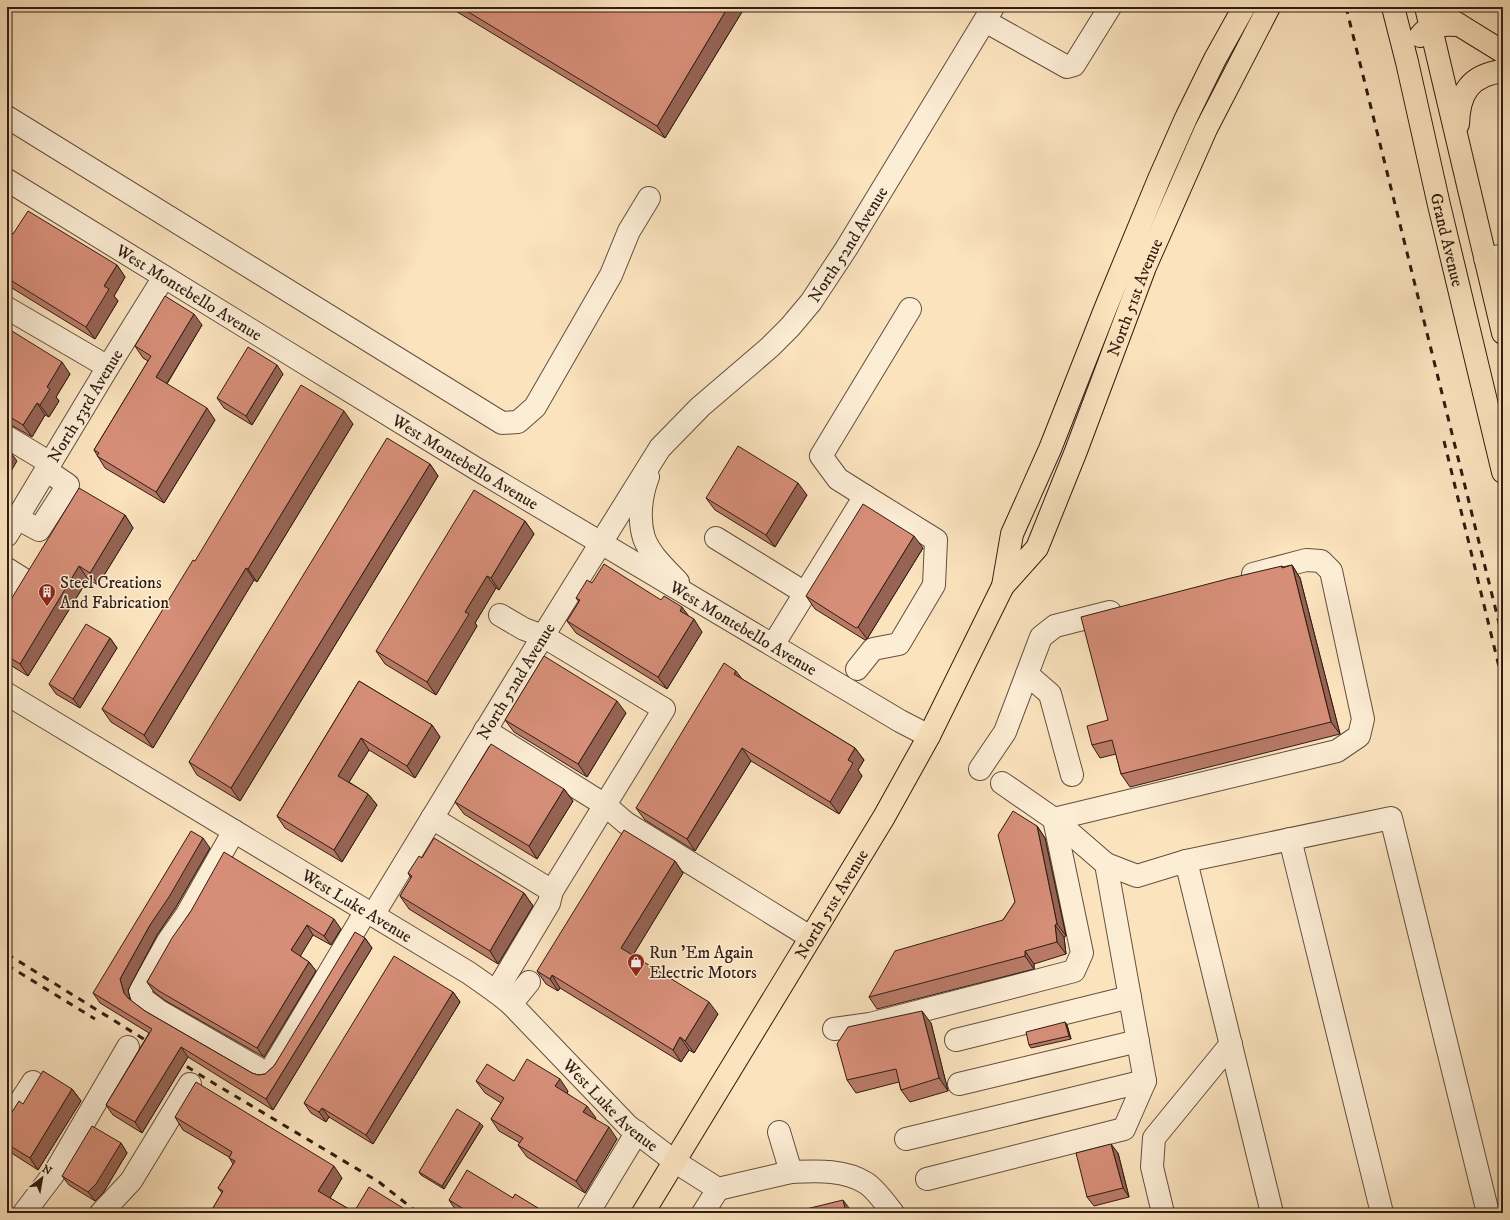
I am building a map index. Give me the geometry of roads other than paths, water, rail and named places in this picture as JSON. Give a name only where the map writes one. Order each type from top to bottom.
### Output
[{"type":"main road","name":"North 51st Avenue","points":[[643,1213],[884,817],[929,736],[1002,586],[1012,534],[1055,438],[1134,239],[1186,118],[1215,59],[1244,7]]},
{"type":"main road","name":"North 51st Avenue","points":[[1002,586],[1037,548],[1076,451],[1145,267],[1206,129],[1269,7]]},
{"type":"main road","name":"Grand Avenue","points":[[1393,7],[1503,472]]},
{"type":"main road","name":"Grand Avenue","points":[[1429,14],[1458,139],[1494,257],[1503,333]]},
{"type":"main road","points":[[1407,62],[1423,32],[1429,14],[1444,24],[1459,25],[1503,52]]},
{"type":"main road","points":[[1458,139],[1458,112],[1463,94],[1480,76],[1503,71]]},
{"type":"street","points":[[989,14],[1067,67],[1074,65],[1110,7]]},
{"type":"street","name":"North 52nd Avenue","points":[[234,831],[140,991],[143,999],[159,1011],[266,1073],[272,1070],[370,913],[432,818],[660,448],[700,407],[770,347],[790,327],[811,302],[846,249],[989,14]]},
{"type":"street","points":[[7,117],[502,423],[518,422],[535,407],[611,276],[629,231],[649,198]]},
{"type":"street","name":"West Montebello Avenue","points":[[7,180],[600,544],[692,596],[900,721],[929,736]]},
{"type":"street","name":"North 53rd Avenue","points":[[12,526],[164,277]]},
{"type":"street","points":[[7,308],[108,367]]},
{"type":"street","points":[[857,670],[873,649],[898,644],[934,585],[936,540],[838,479],[821,456],[910,309]]},
{"type":"street","points":[[7,437],[48,467]]},
{"type":"street","name":"North 52nd Avenue","points":[[660,448],[644,488],[641,514],[644,538],[662,565],[692,596]]},
{"type":"street","points":[[773,645],[865,496]]},
{"type":"street","points":[[716,538],[805,593]]},
{"type":"street","points":[[1054,819],[1337,751],[1360,736],[1363,719],[1331,571],[1321,561],[1306,560],[1237,578]]},
{"type":"street","points":[[7,569],[23,579],[7,606]]},
{"type":"street","points":[[980,769],[1005,732],[1041,637],[1055,626],[1131,606]]},
{"type":"street","points":[[500,615],[524,629],[543,636],[664,709],[552,891],[549,903],[503,998]]},
{"type":"street","points":[[1027,674],[1050,694],[1072,775]]},
{"type":"street","name":"West Luke Avenue","points":[[7,694],[469,973],[503,998],[628,1126],[674,1161],[718,1189]]},
{"type":"street","points":[[485,730],[604,805],[626,823],[810,937]]},
{"type":"street","points":[[1002,782],[1054,819],[1106,864],[1137,876],[1186,861],[1390,818],[1488,1213]]},
{"type":"street","points":[[432,818],[552,891]]},
{"type":"street","points":[[834,1029],[870,1024],[1074,971],[1082,953],[1054,819]]},
{"type":"street","points":[[1290,839],[1382,1213]]},
{"type":"street","points":[[1186,861],[1272,1213]]},
{"type":"street","points":[[927,1179],[1124,1129],[1144,1082],[1106,864]]},
{"type":"street","points":[[503,998],[529,982]]},
{"type":"street","points":[[956,1040],[1130,997]]},
{"type":"street","points":[[959,1084],[1138,1041]]},
{"type":"street","points":[[1163,1213],[1152,1167],[1154,1138],[1231,1044]]},
{"type":"street","points":[[24,1213],[55,1172],[128,1047]]},
{"type":"street","points":[[7,1122],[33,1082]]},
{"type":"street","points":[[906,1139],[1144,1082]]},
{"type":"street","points":[[101,1213],[131,1181],[190,1084]]},
{"type":"street","points":[[588,1213],[637,1132]]},
{"type":"street","points":[[779,1132],[791,1172]]},
{"type":"street","points":[[703,1213],[718,1189],[791,1172],[825,1171],[848,1176],[867,1184],[893,1213]]},
{"type":"railway","points":[[1346,7],[1503,639]]},
{"type":"railway","points":[[1444,441],[1503,683]]},
{"type":"railway","points":[[7,954],[155,1046]]},
{"type":"railway","points":[[7,965],[95,1019]]},
{"type":"railway","points":[[175,1059],[379,1182],[418,1213]]},
{"type":"place","name":"Steel Creations And Fabrication","points":[[47,607]]},
{"type":"place","name":"Run 'Em Again Electric Motors","points":[[636,977]]}]
